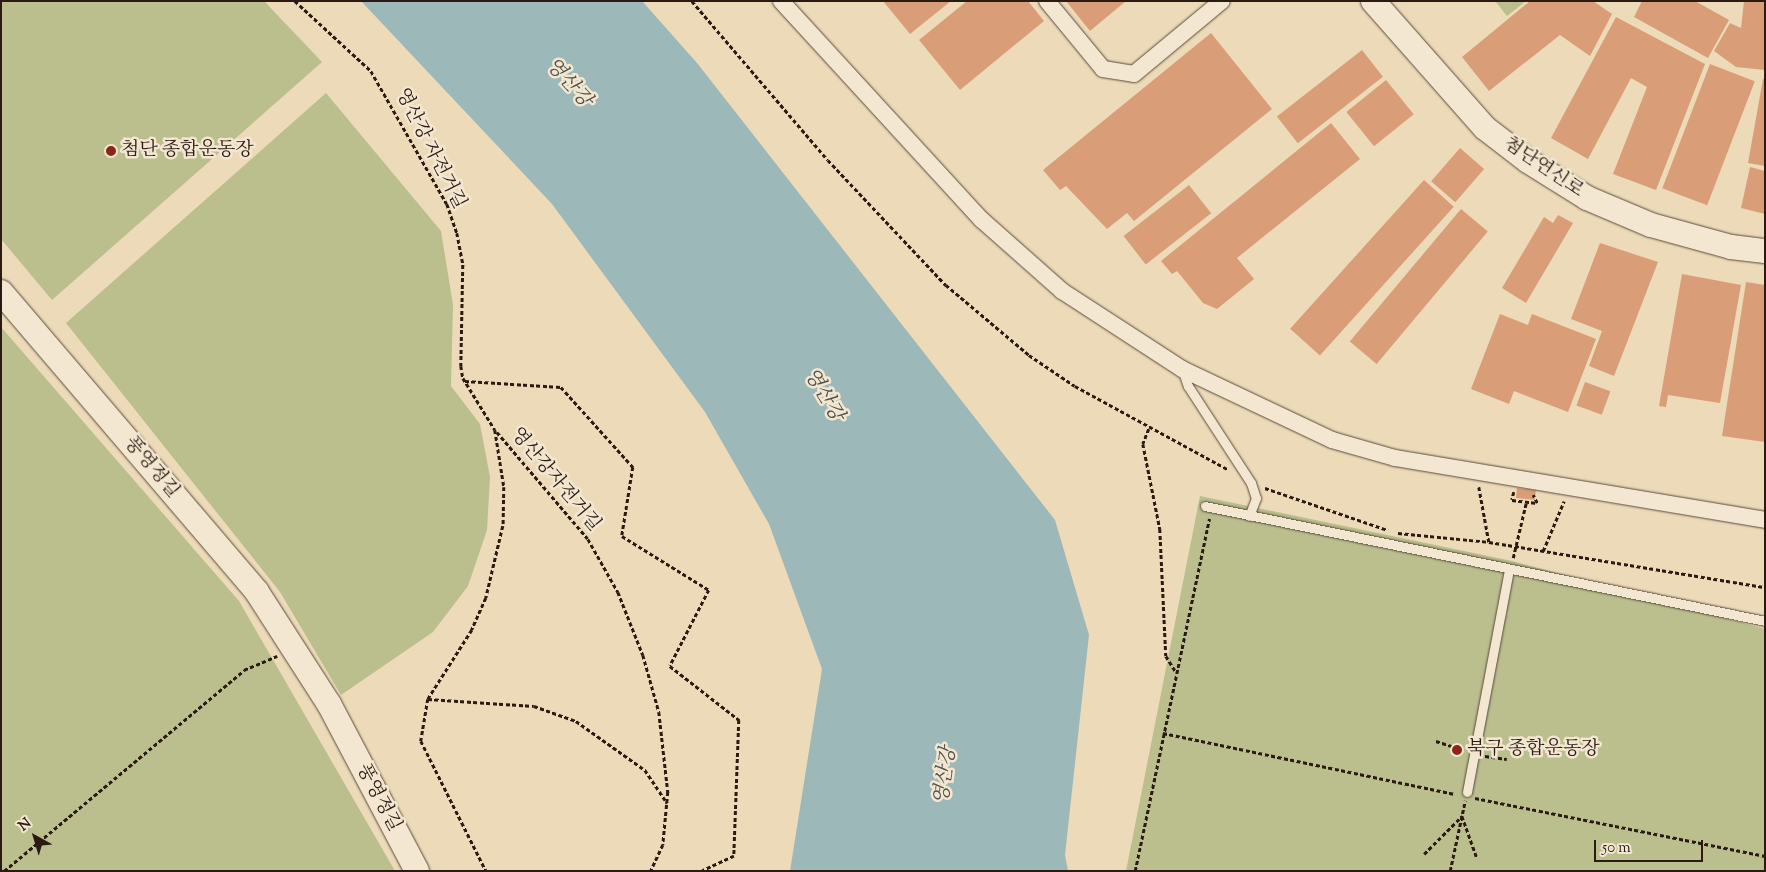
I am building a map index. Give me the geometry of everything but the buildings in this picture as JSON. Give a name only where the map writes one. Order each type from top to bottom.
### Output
[{"type":"street","points":[[781,1],[975,214],[1062,291],[1182,369],[1332,440],[1396,458],[1765,520]]},
{"type":"street","points":[[1047,1],[1103,69],[1134,74],[1222,1]]},
{"type":"street","name":"첨단연신로","points":[[1373,1],[1485,128],[1536,167],[1587,198],[1651,225],[1730,247],[1765,251]]},
{"type":"street","name":"풍영정길","points":[[1,292],[257,592],[294,648],[417,871]]},
{"type":"lane","points":[[1182,369],[1188,386],[1251,483],[1256,498],[1249,516]]},
{"type":"lane","points":[[1208,507],[1765,621]]},
{"type":"lane","points":[[1467,792],[1510,569]]},
{"type":"path","name":"영산강 자전거길","points":[[295,1],[371,71],[447,204],[463,265],[461,366],[465,381],[495,430],[504,487],[496,560],[472,630],[428,699],[420,726],[425,754],[486,871]]},
{"type":"path","points":[[465,381],[561,387],[633,467],[622,536],[709,590],[670,666],[739,720],[734,856],[702,871]]},
{"type":"path","points":[[1149,429],[1144,444],[1160,529],[1166,656],[1176,672]]},
{"type":"path","name":"영산강자전거길","points":[[495,430],[573,517],[618,592],[659,712],[667,803],[663,846],[651,871]]},
{"type":"path","points":[[1476,471],[1489,542]]},
{"type":"path","points":[[1517,547],[1526,503]]},
{"type":"path","points":[[1543,551],[1565,504]]},
{"type":"path","points":[[1135,871],[1208,507]]},
{"type":"path","points":[[4,871],[244,670],[294,648]]},
{"type":"path","points":[[428,699],[510,703],[576,721],[638,764],[667,803]]},
{"type":"path","points":[[1450,871],[1467,792]]},
{"type":"path","points":[[1424,854],[1462,816]]},
{"type":"path","points":[[1462,816],[1477,858]]},
{"type":"green space","name":"첨단 종합운동장","points":[[1,1],[264,1],[322,62],[52,300],[1,239]]},
{"type":"green space","points":[[1495,1],[1526,1],[1507,16]]},
{"type":"green space","points":[[326,93],[441,231],[453,305],[451,386],[480,424],[490,477],[487,530],[468,586],[433,632],[341,695],[280,592],[66,323]]},
{"type":"green space","points":[[1,327],[239,601],[395,871],[1,871]]},
{"type":"green space","name":"북구 종합운동장","points":[[1200,496],[1512,561],[1765,629],[1765,871],[1126,871]]},
{"type":"water","name":"영산강","points":[[361,1],[642,1],[697,63],[1055,520],[1089,635],[1065,855],[1068,871],[790,871],[822,669],[769,524],[705,412],[552,204]]},
{"type":"place","name":"첨단 종합운동장","points":[[111,151]]},
{"type":"place","name":"북구 종합운동장","points":[[1457,750]]}]
